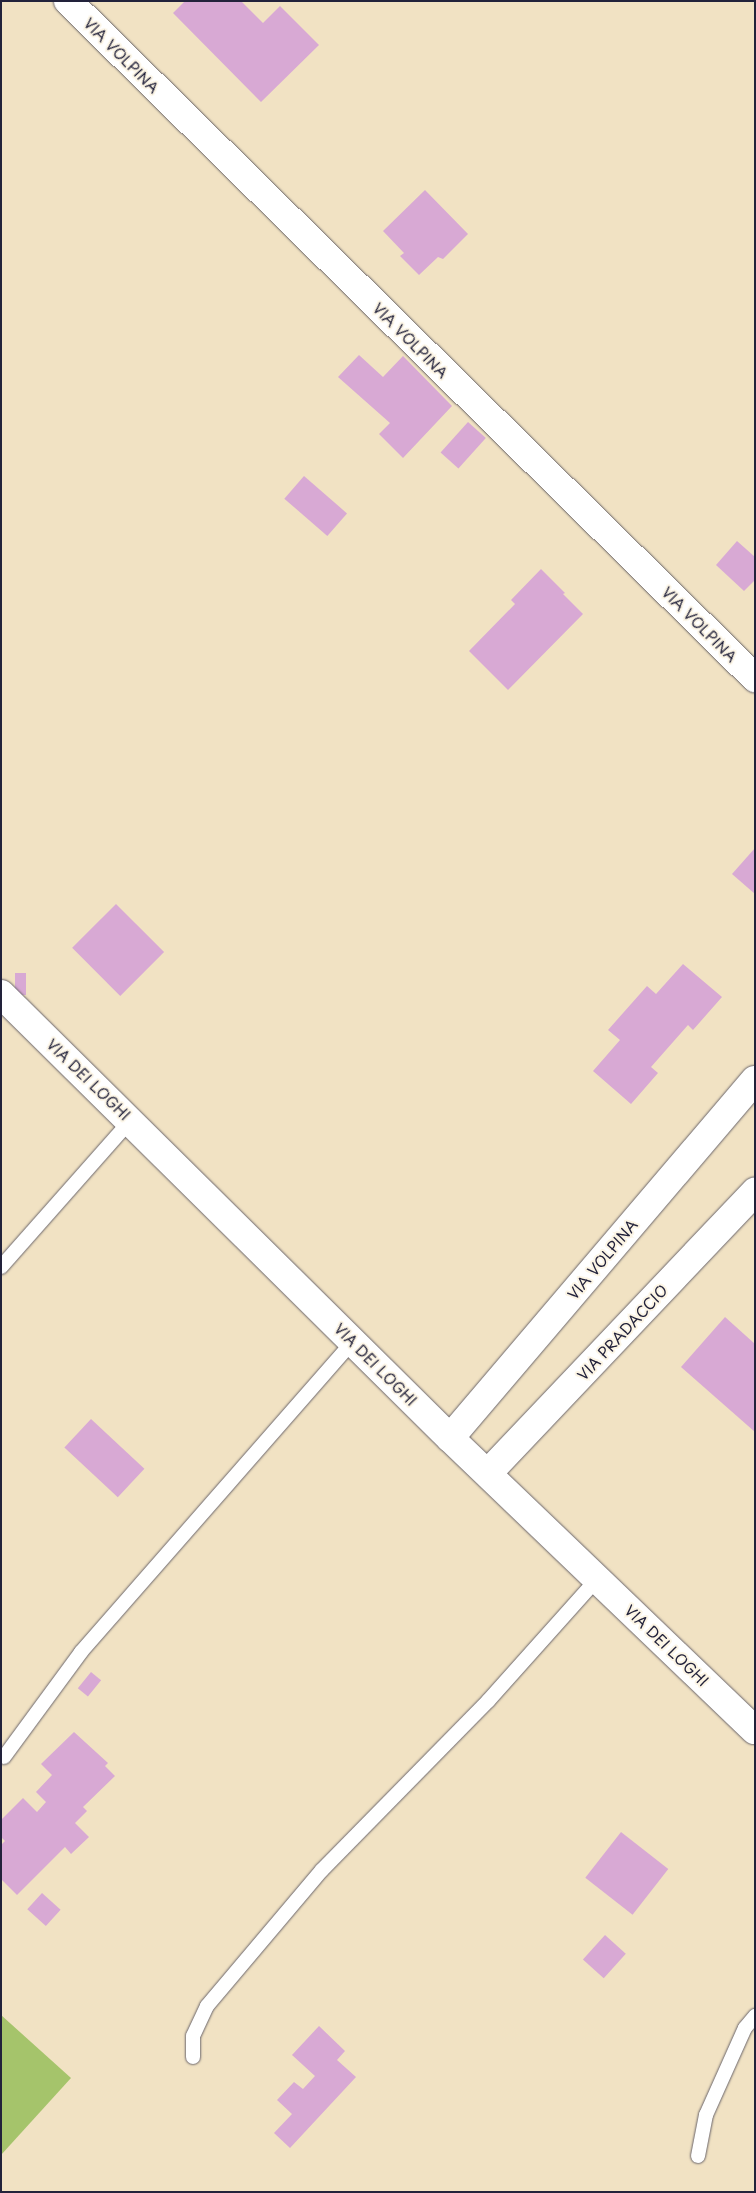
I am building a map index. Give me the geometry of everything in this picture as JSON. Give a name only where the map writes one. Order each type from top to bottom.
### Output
[{"type":"street","name":"VIA VOLPINA","points":[[68,1],[755,678]]},
{"type":"street","name":"VIA DEI LOGHI","points":[[1,994],[131,1120],[450,1438],[755,1730]]},
{"type":"street","name":"VIA VOLPINA","points":[[450,1438],[755,1080]]},
{"type":"street","name":"VIA PRADACCIO","points":[[488,1473],[755,1192]]},
{"type":"lane","points":[[1,1267],[131,1120]]},
{"type":"lane","points":[[4,1757],[81,1652],[353,1341]]},
{"type":"lane","points":[[193,2057],[193,2036],[207,2006],[322,1870],[488,1700],[598,1578]]},
{"type":"lane","points":[[698,2156],[706,2115],[745,2028],[755,2016]]},
{"type":"green space","points":[[1,2015],[71,2078],[1,2155]]},
{"type":"building","points":[[185,1],[241,1],[263,23],[280,6],[319,45],[261,102],[173,13]]},
{"type":"building","points":[[425,190],[468,234],[443,259],[438,257],[419,275],[400,256],[404,253],[383,231]]},
{"type":"building","points":[[359,355],[383,377],[403,356],[452,406],[403,458],[379,434],[390,423],[338,377]]},
{"type":"building","points":[[468,422],[486,438],[458,469],[441,452]]},
{"type":"building","points":[[304,476],[347,513],[327,536],[284,499]]},
{"type":"building","points":[[737,541],[755,557],[755,580],[744,591],[716,565]]},
{"type":"building","points":[[541,569],[583,614],[508,690],[469,651],[515,604],[511,600]]},
{"type":"building","points":[[755,848],[755,894],[732,874]]},
{"type":"building","points":[[116,904],[164,952],[120,996],[72,948]]},
{"type":"building","points":[[683,964],[722,997],[693,1030],[688,1025],[651,1067],[658,1073],[631,1104],[593,1071],[620,1040],[608,1030],[647,986],[656,994]]},
{"type":"building","points":[[15,973],[26,973],[26,995],[15,995]]},
{"type":"building","points":[[725,1317],[755,1344],[755,1432],[681,1367]]},
{"type":"building","points":[[91,1419],[144,1469],[118,1497],[64,1448]]},
{"type":"building","points":[[91,1672],[101,1680],[88,1697],[78,1688]]},
{"type":"building","points":[[74,1732],[108,1763],[105,1766],[115,1776],[83,1807],[87,1811],[75,1823],[89,1837],[71,1854],[65,1847],[17,1895],[1,1879],[1,1845],[5,1841],[1,1837],[1,1820],[23,1798],[37,1812],[46,1802],[36,1792],[52,1775],[41,1764]]},
{"type":"building","points":[[621,1832],[668,1869],[633,1915],[585,1878]]},
{"type":"building","points":[[42,1893],[61,1910],[46,1926],[27,1909]]},
{"type":"building","points":[[605,1935],[626,1954],[604,1978],[583,1960]]},
{"type":"building","points":[[319,2026],[345,2051],[337,2060],[356,2077],[290,2148],[274,2133],[292,2114],[277,2100],[294,2082],[303,2089],[315,2076],[292,2055]]}]
